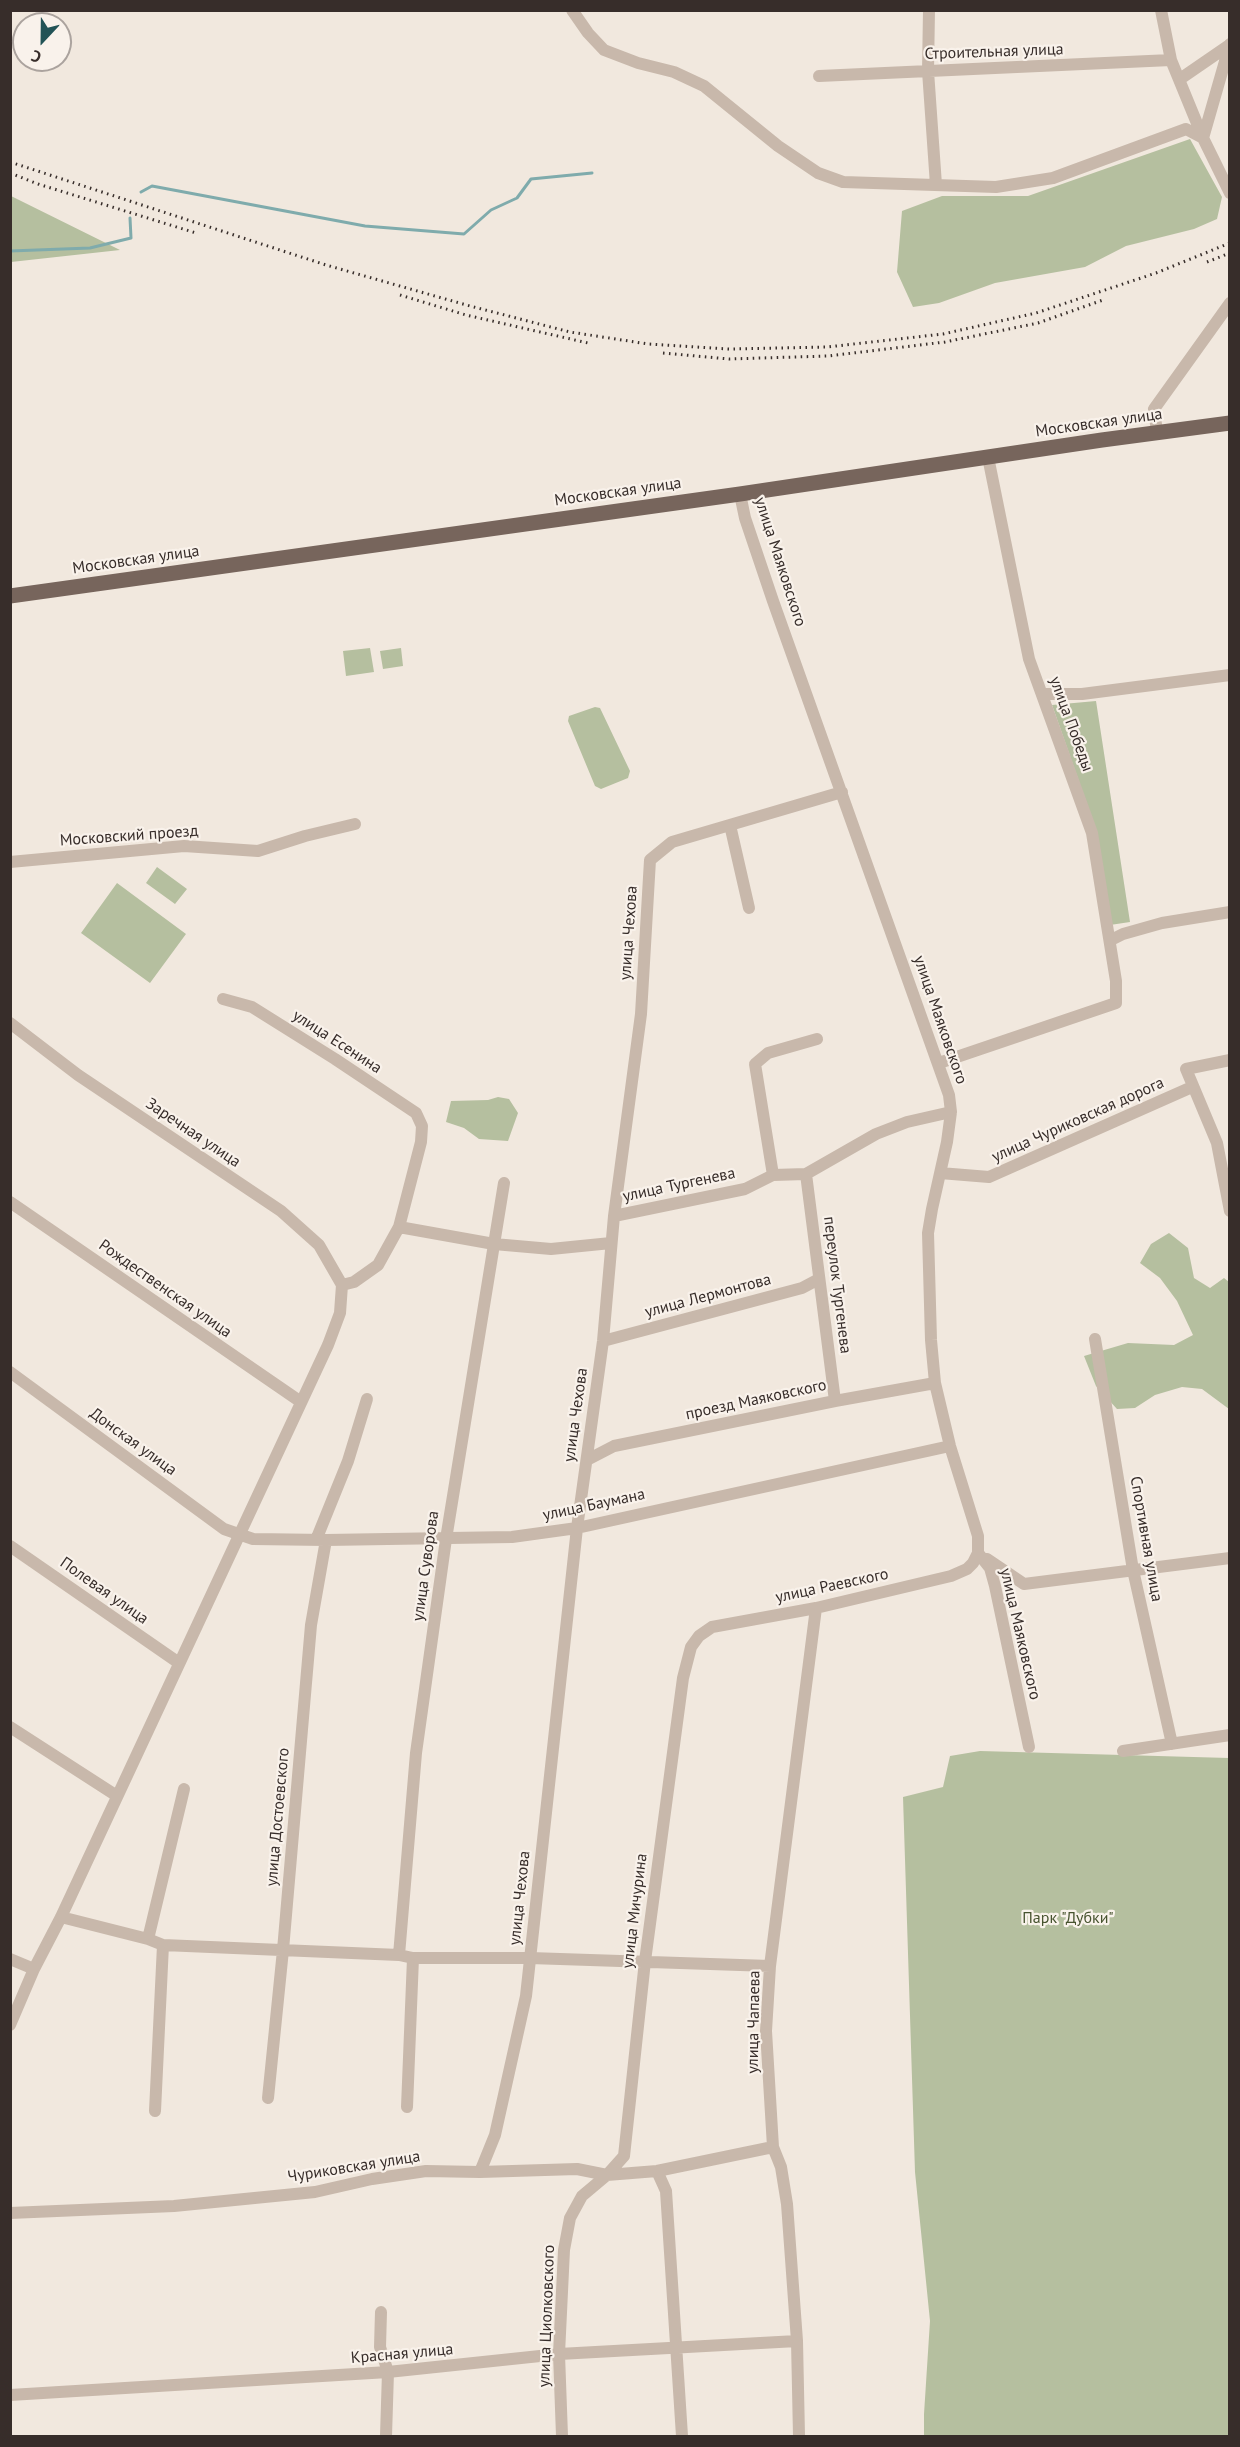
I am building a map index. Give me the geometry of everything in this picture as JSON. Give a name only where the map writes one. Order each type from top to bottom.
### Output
[{"type":"main road","name":"Московская улица","points":[[10,596],[1230,423]]},
{"type":"street","points":[[572,10],[588,33],[604,50],[638,63],[674,72],[704,86],[778,147],[818,173],[852,182],[996,187],[1053,178],[1186,129],[1203,138]]},
{"type":"street","points":[[929,10],[928,71],[936,185]]},
{"type":"street","points":[[1161,10],[1171,60],[1203,138],[1230,193]]},
{"type":"street","points":[[1203,138],[1228,45]]},
{"type":"street","points":[[1180,79],[1228,45]]},
{"type":"street","name":"Строительная улица","points":[[819,76],[1171,60]]},
{"type":"street","points":[[1157,432],[1154,409],[1230,303]]},
{"type":"street","name":"улица Победы","points":[[939,1063],[1116,1003],[1111,940],[1092,833],[1027,648],[988,457]]},
{"type":"street","name":"улица Маяковского","points":[[740,494],[773,601],[949,1095],[951,1112],[928,1233],[931,1340],[935,1383],[950,1446],[978,1536],[978,1553],[990,1568],[995,1586],[1029,1747]]},
{"type":"street","points":[[1042,694],[1082,694],[1230,675]]},
{"type":"street","name":"улица Чехова","points":[[480,2172],[495,2135],[526,1996],[577,1528],[603,1341],[614,1216],[641,1014],[650,860],[672,842],[842,792]]},
{"type":"street","name":"Московский проезд","points":[[10,862],[184,846],[258,851],[354,824]]},
{"type":"street","points":[[730,825],[749,908]]},
{"type":"street","points":[[1111,940],[1123,934],[1162,923],[1230,912]]},
{"type":"street","name":"улица Есенина","points":[[224,999],[252,1007],[416,1113],[422,1126],[421,1142],[399,1227]]},
{"type":"street","name":"Заречная улица","points":[[10,1023],[78,1075],[281,1211],[319,1245],[342,1286]]},
{"type":"street","points":[[773,1175],[755,1064],[768,1053],[817,1039]]},
{"type":"street","points":[[1230,1060],[1186,1069],[1216,1143],[1230,1211]]},
{"type":"street","name":"улица Чуриковская дорога","points":[[940,1173],[989,1177],[1192,1087]]},
{"type":"street","name":"улица Тургенева","points":[[614,1216],[746,1189],[773,1175],[806,1174],[876,1134],[907,1122],[951,1112]]},
{"type":"street","name":"переулок Тургенева","points":[[806,1174],[835,1401]]},
{"type":"street","name":"улица Суворова","points":[[399,1955],[416,1753],[446,1539],[504,1183]]},
{"type":"street","name":"Рождественская улица","points":[[10,1202],[301,1402]]},
{"type":"street","points":[[10,2025],[34,1969],[61,1917],[301,1402],[340,1313],[342,1286],[354,1282],[378,1265],[399,1227],[494,1244],[551,1250],[611,1243]]},
{"type":"street","name":"улица Лермонтова","points":[[603,1341],[801,1288],[819,1279]]},
{"type":"street","name":"Спортивная улица","points":[[1095,1339],[1133,1570],[1172,1744]]},
{"type":"street","name":"Донская улица","points":[[10,1372],[224,1529],[239,1535]]},
{"type":"street","name":"проезд Маяковского","points":[[587,1460],[614,1446],[935,1383]]},
{"type":"street","name":"улица Достоевского","points":[[268,2098],[284,1950],[311,1625],[321,1540],[368,1399]]},
{"type":"street","name":"улица Баумана","points":[[239,1535],[253,1539],[321,1540],[512,1537],[577,1528],[950,1446]]},
{"type":"street","name":"Полевая улица","points":[[10,1546],[180,1663]]},
{"type":"street","points":[[978,1553],[1024,1584],[1230,1558]]},
{"type":"street","name":"улица Раевского","points":[[691,1647],[699,1636],[712,1627],[816,1608],[951,1576],[967,1569],[974,1563],[978,1553]]},
{"type":"street","name":"улица Чапаева","points":[[799,2436],[796,2342],[787,2204],[781,2167],[773,2147],[766,2031],[770,1966],[816,1608]]},
{"type":"street","name":"улица Мичурина","points":[[607,2175],[624,2156],[645,1961],[683,1678],[691,1647]]},
{"type":"street","points":[[10,1727],[117,1796]]},
{"type":"street","points":[[1123,1751],[1230,1735]]},
{"type":"street","points":[[148,1939],[184,1789]]},
{"type":"street","points":[[61,1917],[148,1939],[163,1945],[399,1955],[413,1958],[530,1958],[770,1966]]},
{"type":"street","points":[[155,2111],[163,1945]]},
{"type":"street","points":[[407,2107],[413,1958]]},
{"type":"street","points":[[10,1959],[34,1969]]},
{"type":"street","name":"Чуриковская улица","points":[[10,2213],[174,2206],[315,2192],[372,2179],[426,2171],[577,2169],[607,2175],[657,2171],[773,2147]]},
{"type":"street","points":[[657,2171],[666,2191],[682,2436]]},
{"type":"street","name":"улица Циолковского","points":[[562,2436],[559,2354],[564,2250],[570,2218],[582,2196],[607,2175]]},
{"type":"street","points":[[381,2312],[380,2347],[388,2372],[386,2436]]},
{"type":"street","name":"Красная улица","points":[[10,2395],[388,2372],[559,2354],[796,2342]]},
{"type":"green space","points":[[1190,139],[1222,197],[1217,219],[1194,229],[1126,246],[1085,267],[995,283],[939,303],[913,307],[897,272],[902,211],[942,196],[1028,196]]},
{"type":"green space","points":[[11,196],[120,250],[11,262]]},
{"type":"green space","points":[[370,648],[374,672],[346,676],[343,651]]},
{"type":"green space","points":[[401,648],[403,666],[383,669],[380,651]]},
{"type":"green space","points":[[1096,701],[1130,922],[1110,925],[1096,830],[1052,705]]},
{"type":"green space","points":[[595,707],[600,708],[630,771],[628,778],[601,789],[595,786],[568,721],[569,716]]},
{"type":"green space","points":[[157,867],[187,889],[175,904],[146,883]]},
{"type":"green space","points":[[117,883],[186,934],[150,983],[81,933]]},
{"type":"green space","points":[[498,1097],[509,1099],[518,1113],[508,1141],[479,1139],[464,1128],[446,1122],[451,1101],[488,1100]]},
{"type":"green space","points":[[1169,1233],[1188,1248],[1194,1278],[1210,1288],[1224,1278],[1229,1282],[1229,1409],[1202,1389],[1182,1387],[1155,1395],[1135,1408],[1117,1409],[1096,1386],[1084,1356],[1128,1343],[1174,1345],[1193,1335],[1177,1301],[1160,1278],[1140,1263],[1151,1244]]},
{"type":"green space","name":"Парк \"Дубки\"","points":[[980,1751],[1229,1758],[1229,2436],[924,2436],[930,2321],[915,2172],[903,1797],[943,1787],[950,1756]]},
{"type":"waterway","points":[[141,192],[152,186],[365,226],[464,234],[491,210],[517,198],[531,179],[592,173]]},
{"type":"waterway","points":[[10,251],[90,248],[131,238],[130,218]]},
{"type":"railway","points":[[10,162],[326,265],[570,332],[648,344],[729,349],[827,347],[943,334],[1036,313],[1156,273],[1230,243]]},
{"type":"railway","points":[[10,173],[38,184],[196,233]]},
{"type":"railway","points":[[1207,262],[1230,253]]},
{"type":"railway","points":[[400,295],[466,315],[588,343]]},
{"type":"railway","points":[[663,353],[729,359],[828,356],[945,342],[1038,323],[1103,300]]}]
